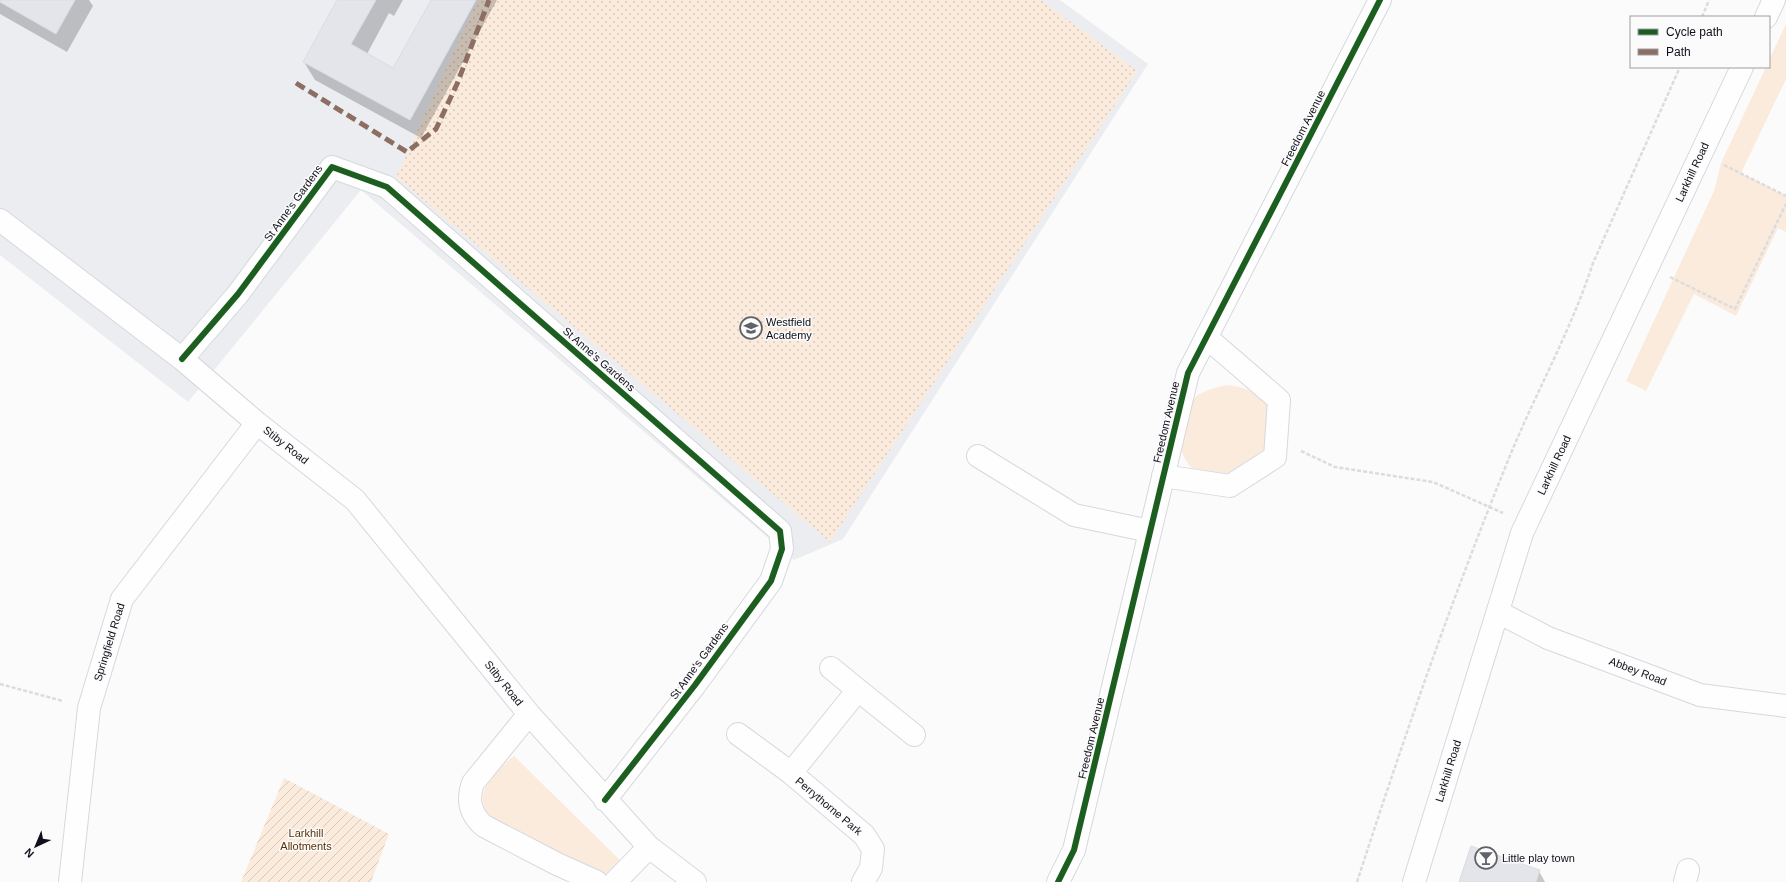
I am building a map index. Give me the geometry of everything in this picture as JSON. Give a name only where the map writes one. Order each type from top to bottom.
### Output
[{"type":"street","name":"Freedom Avenue","points":[[1058,882],[1074,850],[1188,373],[1380,0]]},
{"type":"street","points":[[1766,16],[1774,0]]},
{"type":"street","name":"Larkhill Road","points":[[1414,882],[1526,525],[1742,68]]},
{"type":"street","name":"St Anne's Gardens","points":[[182,359],[238,294],[332,167],[387,187],[780,531],[782,549],[771,581],[696,685],[605,800]]},
{"type":"street","name":"Stiby Road","points":[[0,220],[182,359],[257,423],[356,500],[529,714],[605,800],[650,847],[696,882]]},
{"type":"street","name":"Freedom Avenue","points":[[1163,476],[1230,486],[1275,457],[1279,400],[1206,337]]},
{"type":"street","name":"Springfield Road","points":[[70,882],[89,708],[122,599],[257,423]]},
{"type":"street","points":[[978,456],[1074,515],[1150,531]]},
{"type":"street","name":"Abbey Road","points":[[1498,612],[1548,638],[1700,695],[1786,706]]},
{"type":"street","points":[[831,668],[914,735]]},
{"type":"street","name":"Perrythorne Park","points":[[791,773],[858,690]]},
{"type":"street","name":"Stiby Road","points":[[529,714],[473,783],[470,793],[472,811],[478,821],[484,826],[557,864],[597,882]]},
{"type":"street","name":"Perrythorne Park","points":[[738,734],[791,773],[864,835],[873,849],[871,868],[863,882]]},
{"type":"street","points":[[615,882],[650,847]]},
{"type":"path","points":[[1702,16],[1709,0]]},
{"type":"path","points":[[1357,882],[1402,743],[1489,506],[1515,441],[1583,293],[1593,263],[1680,68]]},
{"type":"path","points":[[1701,154],[1786,196]]},
{"type":"path","points":[[1648,267],[1735,309],[1786,204]]},
{"type":"path","points":[[1327,463],[1335,467],[1433,482],[1489,506],[1526,525]]},
{"type":"path","points":[[0,684],[89,708]]},
{"type":"shaded area","name":"Westfield Academy","points":[[0,0],[1060,0],[1148,64],[843,539],[794,560],[361,190],[188,402],[0,255]]},
{"type":"green space","name":"Westfield Academy","points":[[478,0],[1041,0],[1137,71],[830,542],[396,177]]},
{"type":"green space","points":[[1786,24],[1786,79],[1741,173],[1786,196],[1786,232],[1778,228],[1736,316],[1694,294],[1646,391],[1626,381],[1714,191],[1721,163],[1766,68],[1770,68],[1770,58]]},
{"type":"green space","points":[[1227,385],[1247,389],[1262,398],[1272,409],[1263,473],[1200,477],[1189,465],[1182,453],[1180,432],[1184,413],[1189,403],[1198,395]]},
{"type":"green space","points":[[514,756],[623,863],[611,873],[604,873],[590,868],[490,819],[484,807],[483,801],[483,795],[487,783],[495,773]]},
{"type":"green space","name":"Larkhill Allotments","points":[[284,778],[389,834],[371,882],[241,882]]},
{"type":"building","points":[[0,0],[75,0],[56,34],[0,2]]},
{"type":"building","points":[[337,0],[376,0],[351,44],[393,68],[431,0],[476,0],[410,120],[303,62]]},
{"type":"building","name":"Little play town","points":[[1471,846],[1540,870],[1536,882],[1459,882]]},
{"type":"marked path","points":[[296,83],[407,152],[436,129],[457,84],[489,0]]},
{"type":"cycle path","points":[[1058,882],[1074,850],[1188,373],[1380,0]]},
{"type":"cycle path","points":[[182,359],[238,294],[332,167],[387,187],[780,531],[782,549],[771,581],[695,685],[605,800]]},
{"type":"place","name":"Westfield Academy","points":[[751,328]]},
{"type":"place","name":"Little play town","points":[[1486,858]]}]
